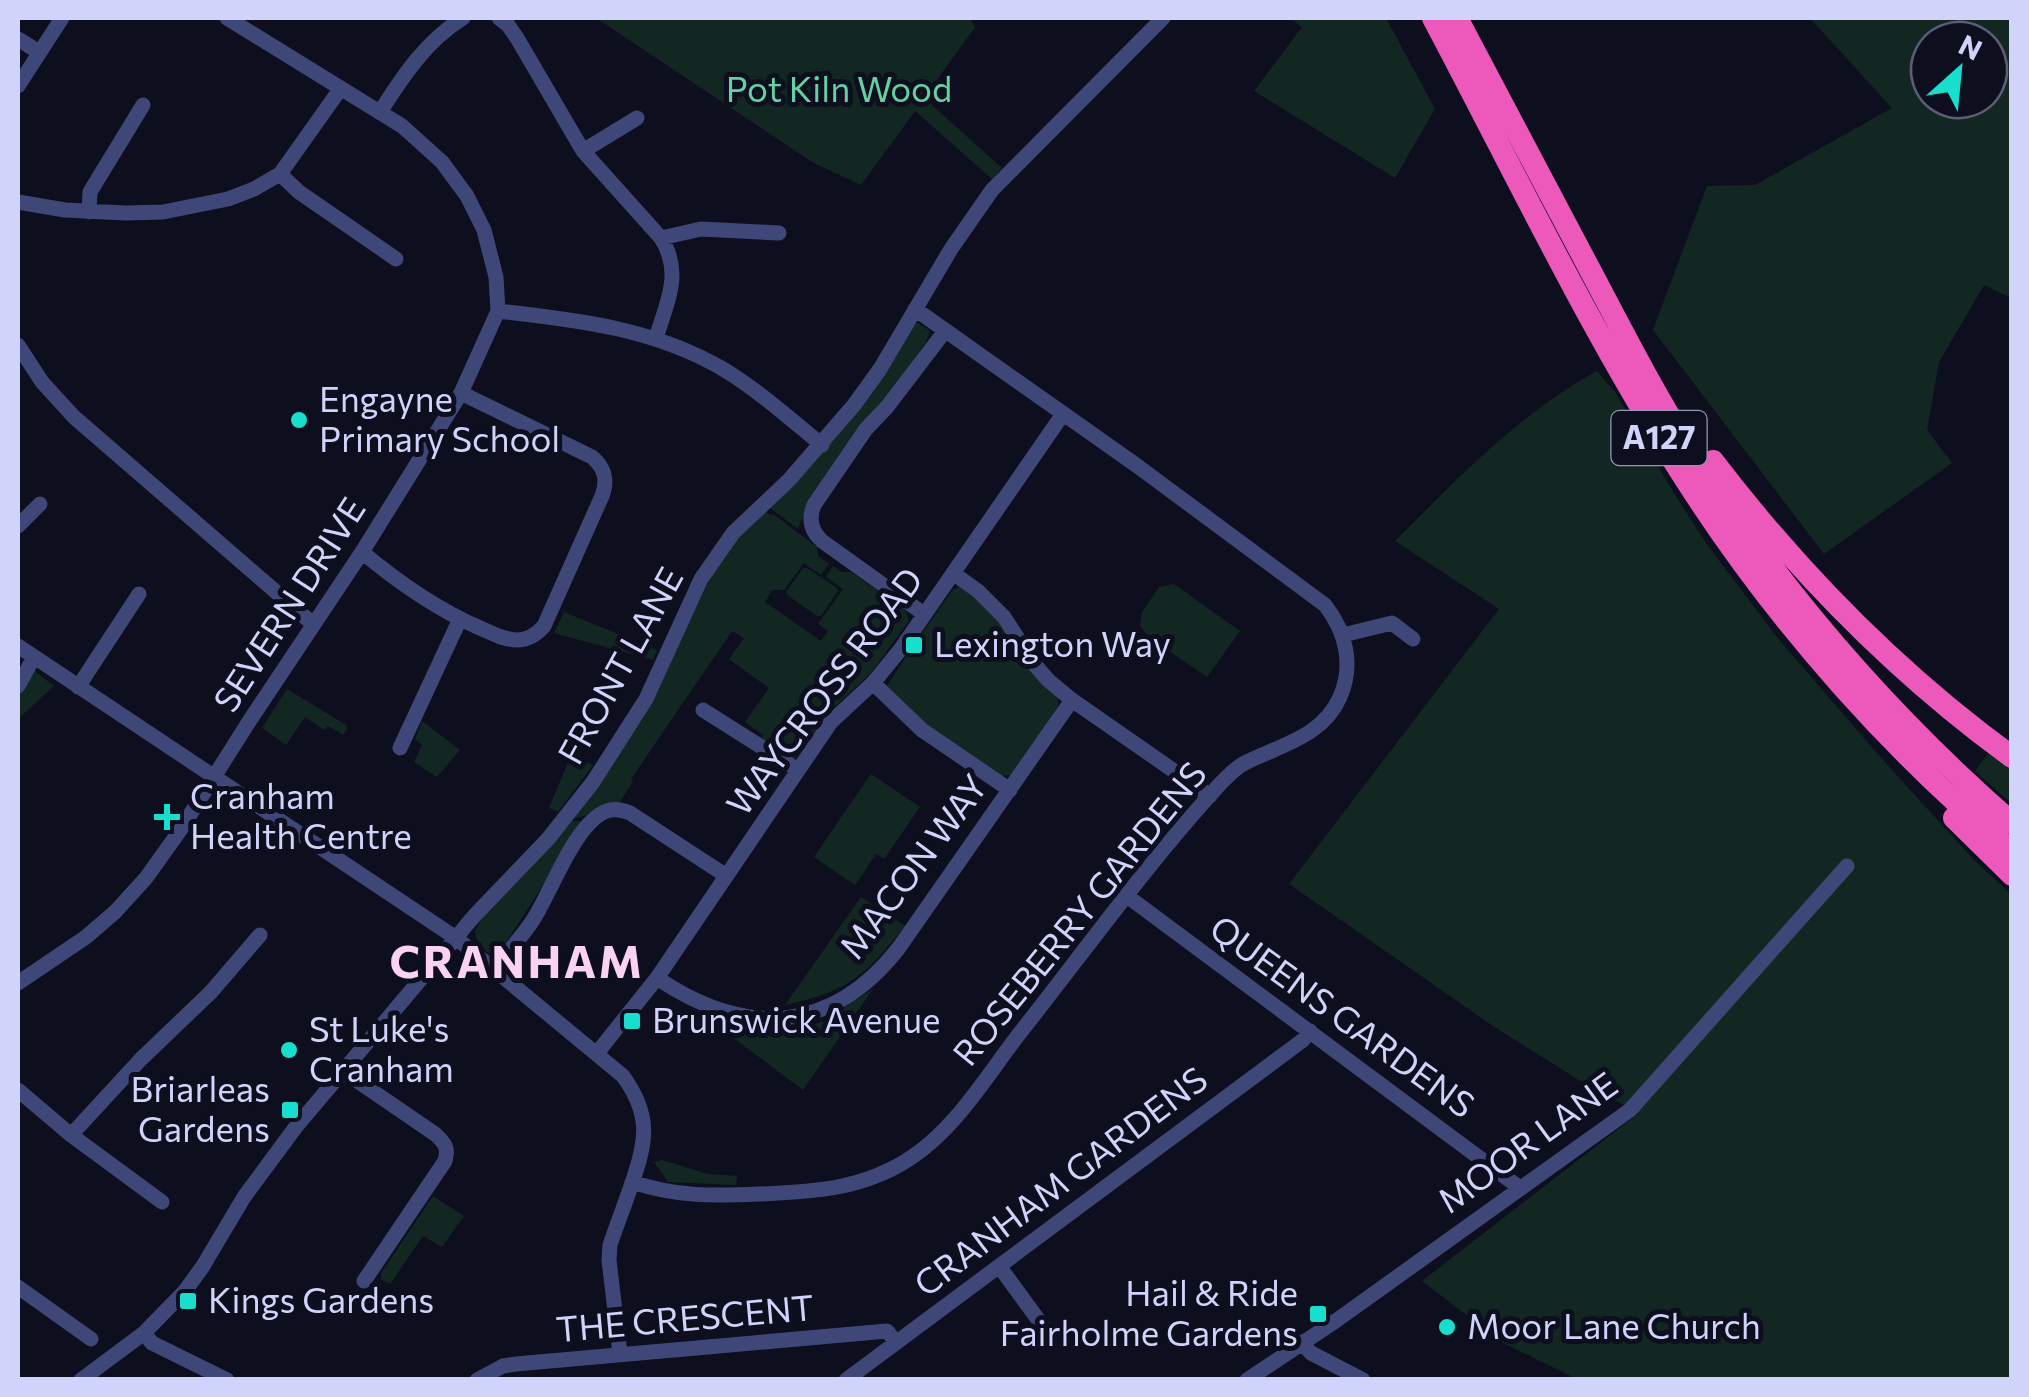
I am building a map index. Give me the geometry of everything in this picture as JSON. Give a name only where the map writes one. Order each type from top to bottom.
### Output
[{"type":"highway","name":"A127","points":[[1433,18],[1610,354],[1702,504],[1780,609],[1854,697],[1920,767],[2012,851]]},
{"type":"highway","name":"A127","points":[[1457,18],[1629,344],[1718,493],[1783,582],[1856,670],[1975,792],[2012,824]]},
{"type":"highway","points":[[1629,344],[1720,470],[1798,563],[1884,652],[2012,757]]},
{"type":"highway","points":[[1702,504],[1762,599],[1832,690],[2012,875]]},
{"type":"street","points":[[18,86],[62,18]]},
{"type":"street","points":[[226,18],[380,112],[442,162],[468,196],[488,244],[498,311],[588,322],[656,338],[743,382],[822,446]]},
{"type":"street","points":[[380,112],[409,68],[460,18]]},
{"type":"street","points":[[499,18],[517,38],[584,151],[670,252],[673,276],[656,338]]},
{"type":"street","name":"FRONT LANE","points":[[82,1380],[144,1332],[184,1291],[270,1160],[456,938],[548,840],[593,782],[646,699],[702,580],[733,534],[822,446],[854,406],[951,248],[992,190],[1162,18]]},
{"type":"street","points":[[18,39],[39,52]]},
{"type":"street","points":[[18,202],[89,212],[162,212],[228,199],[280,174],[341,88]]},
{"type":"street","points":[[89,212],[90,192],[143,105]]},
{"type":"street","points":[[584,151],[637,118]]},
{"type":"street","points":[[280,174],[299,192],[396,259]]},
{"type":"street","points":[[661,238],[701,229],[779,233]]},
{"type":"street","points":[[915,310],[1325,605],[1343,636],[1392,623],[1414,639]]},
{"type":"street","name":"SEVERN DRIVE","points":[[18,983],[86,937],[115,912],[146,878],[181,829],[461,392],[498,311]]},
{"type":"street","points":[[924,614],[822,541],[812,528],[810,516],[866,429],[945,332]]},
{"type":"street","points":[[18,346],[42,382],[74,418],[313,624]]},
{"type":"street","points":[[362,552],[399,583],[460,619],[506,638],[517,640],[537,634],[544,626],[606,486],[603,470],[592,457],[461,392]]},
{"type":"street","name":"WAYCROSS ROAD","points":[[597,1053],[658,978],[831,722],[888,666],[1062,414]]},
{"type":"street","points":[[18,526],[40,504]]},
{"type":"street","points":[[953,573],[991,602],[1048,680],[1210,796]]},
{"type":"street","points":[[78,687],[138,594]]},
{"type":"street","points":[[400,748],[460,619]]},
{"type":"street","name":"ROSEBERRY GARDENS","points":[[632,1182],[671,1194],[818,1192],[868,1179],[904,1163],[956,1116],[1210,796],[1239,766],[1306,735],[1330,714],[1346,676],[1343,636]]},
{"type":"street","points":[[18,646],[456,938],[623,1076],[644,1115],[644,1142],[610,1245],[620,1354]]},
{"type":"street","points":[[18,686],[34,658]]},
{"type":"street","points":[[873,683],[922,730],[1010,790]]},
{"type":"street","name":"MACON WAY","points":[[658,978],[702,1002],[748,1017],[775,1020],[832,1005],[856,992],[886,965],[1072,700]]},
{"type":"street","points":[[703,710],[798,770]]},
{"type":"street","points":[[494,969],[535,918],[553,878],[587,826],[605,812],[630,812],[725,876]]},
{"type":"street","name":"MOOR LANE","points":[[1247,1380],[1630,1110],[1846,866]]},
{"type":"street","name":"QUEENS GARDENS","points":[[1127,896],[1520,1188]]},
{"type":"street","points":[[71,1135],[141,1059],[211,992],[260,935]]},
{"type":"street","name":"CRANHAM GARDENS","points":[[846,1380],[1310,1031]]},
{"type":"street","points":[[344,1071],[436,1134],[448,1152],[364,1281]]},
{"type":"street","points":[[18,1090],[162,1202]]},
{"type":"street","points":[[999,1266],[1045,1329]]},
{"type":"street","points":[[18,1287],[91,1340]]},
{"type":"street","name":"THE CRESCENT","points":[[477,1380],[503,1366],[620,1354],[887,1331],[896,1342]]},
{"type":"street","points":[[144,1332],[152,1343],[228,1380]]},
{"type":"street","points":[[1301,1342],[1310,1354],[1363,1380]]},
{"type":"green space","name":"Pot Kiln Wood","points":[[596,18],[969,18],[975,27],[924,98],[1002,168],[992,179],[915,111],[861,185],[812,162]]},
{"type":"green space","points":[[1290,18],[1386,18],[1435,109],[1395,178],[1254,91],[1302,27]]},
{"type":"green space","points":[[1810,18],[2012,18],[2011,298],[1984,285],[1939,362],[1927,430],[1952,463],[1824,554],[1653,330],[1707,186],[1755,185],[1892,108]]},
{"type":"green space","points":[[913,324],[929,330],[926,342],[883,403],[862,422],[811,498],[798,529],[769,507]]},
{"type":"green space","points":[[1597,371],[1615,392],[1708,546],[1780,641],[1890,768],[1975,861],[2011,894],[2011,1379],[1577,1379],[1503,1343],[1422,1281],[1639,1113],[1493,1026],[1289,884],[1499,609],[1395,541],[1515,427]]},
{"type":"green space","points":[[766,511],[817,547],[818,556],[829,564],[821,575],[804,563],[784,590],[772,590],[765,602],[821,641],[828,631],[818,624],[843,589],[826,577],[833,566],[841,572],[851,572],[906,611],[909,621],[870,674],[831,710],[790,761],[759,741],[763,735],[745,722],[769,688],[729,659],[744,638],[732,631],[631,779],[633,782],[619,803],[572,818],[649,705],[712,575],[738,538]]},
{"type":"green space","points":[[803,568],[837,588],[821,616],[787,595]]},
{"type":"green space","points":[[1174,584],[1240,631],[1207,677],[1149,637],[1140,626],[1142,612],[1159,587]]},
{"type":"green space","points":[[960,586],[991,610],[1058,697],[1058,710],[1011,775],[996,773],[924,725],[887,686],[911,649],[915,651],[923,639],[920,636],[952,591]]},
{"type":"green space","points":[[564,612],[657,650],[653,660],[554,633]]},
{"type":"green space","points":[[32,669],[54,686],[18,719],[18,696]]},
{"type":"green space","points":[[287,689],[346,725],[343,735],[328,726],[324,730],[305,717],[286,745],[262,728]]},
{"type":"green space","points":[[422,721],[460,750],[437,777],[414,762],[422,745],[415,739]]},
{"type":"green space","points":[[1990,751],[2011,769],[2011,803],[1975,771]]},
{"type":"green space","points":[[571,755],[593,765],[558,812],[549,808]]},
{"type":"green space","points":[[871,774],[920,807],[884,859],[876,854],[855,885],[814,857]]},
{"type":"green space","points":[[572,821],[585,821],[501,950],[488,953],[478,943],[475,932],[481,918]]},
{"type":"green space","points":[[861,897],[905,926],[854,979],[825,994],[785,1005]]},
{"type":"green space","points":[[873,989],[803,1090],[696,1010],[769,1031],[783,1030],[840,1015],[846,1006]]},
{"type":"green space","points":[[662,1160],[708,1174],[737,1176],[736,1185],[668,1182],[654,1162]]},
{"type":"green space","points":[[433,1196],[464,1216],[442,1247],[423,1236],[390,1284],[381,1279],[381,1273]]},
{"type":"place","name":"Engayne Primary School","points":[[299,420]]},
{"type":"place","name":"Lexington Way","points":[[914,645]]},
{"type":"place","name":"Cranham Health Centre","points":[[167,817]]},
{"type":"place","name":"Brunswick Avenue","points":[[632,1021]]},
{"type":"place","name":"St Luke's Cranham","points":[[289,1050]]},
{"type":"place","name":"Briarleas Gardens","points":[[290,1110]]},
{"type":"place","name":"Kings Gardens","points":[[188,1301]]},
{"type":"place","name":"Hail & Ride Fairholme Gardens","points":[[1318,1314]]},
{"type":"place","name":"Moor Lane Church","points":[[1447,1327]]},
{"type":"district","name":"CRANHAM","points":[[517,962]]}]
